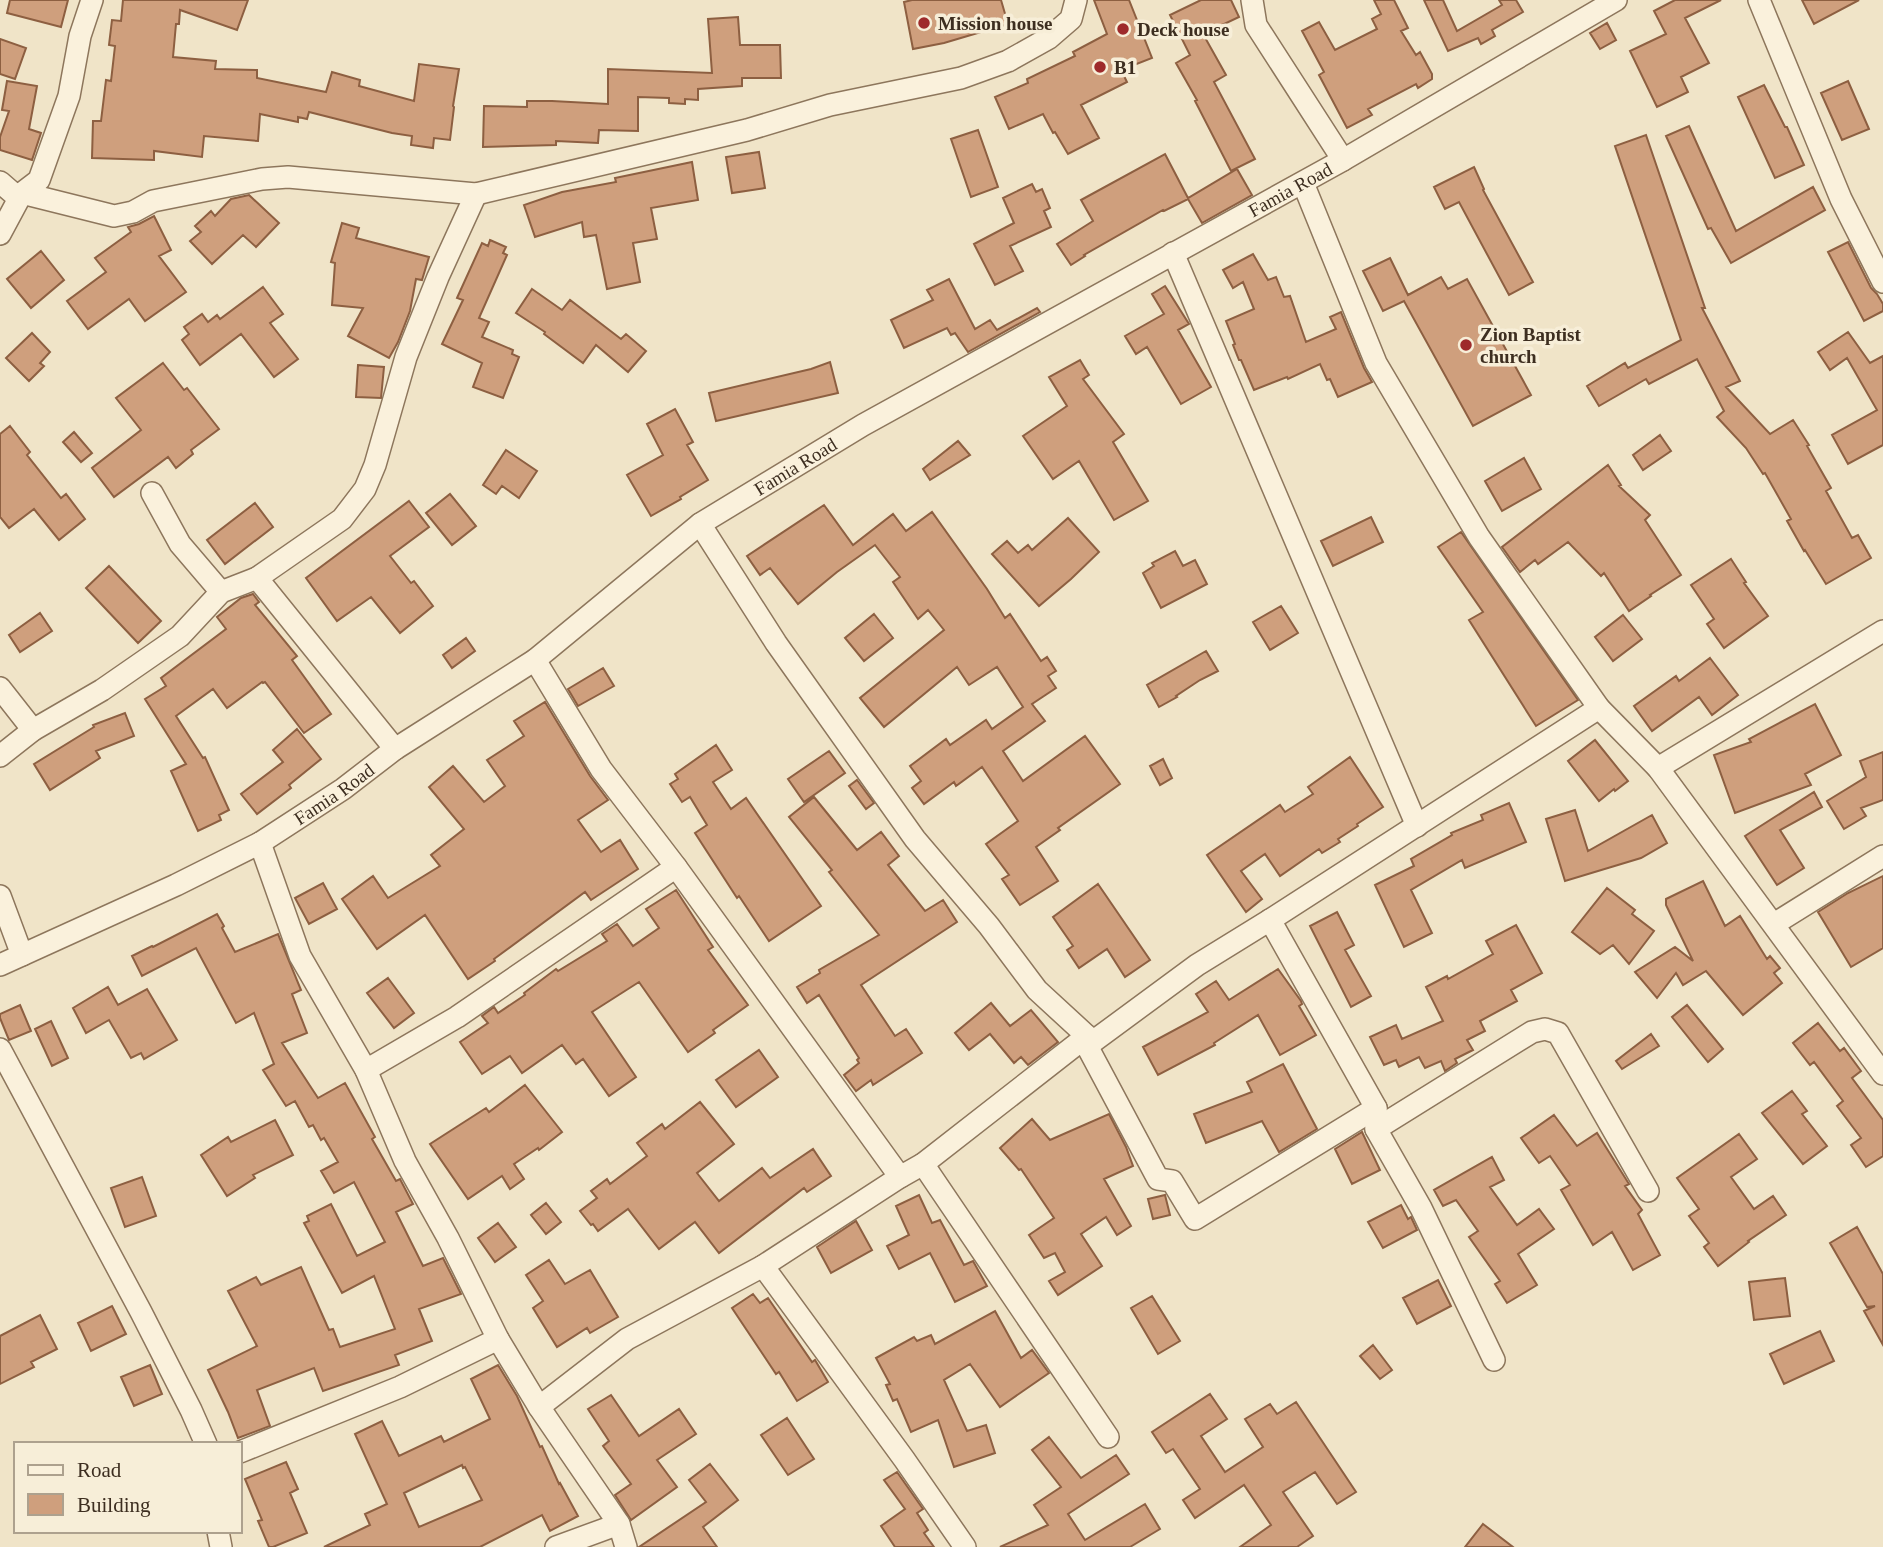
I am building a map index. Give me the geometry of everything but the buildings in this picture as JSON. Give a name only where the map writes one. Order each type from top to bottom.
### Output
[{"type":"street","points":[[0,182],[15,195],[39,180],[69,96],[80,36],[92,0]]},
{"type":"street","points":[[22,193],[114,216],[133,212],[153,201],[262,178],[288,177],[476,194],[747,130],[830,105],[961,78],[1008,61],[1049,38],[1071,19],[1076,0]]},
{"type":"street","points":[[1252,0],[1256,25],[1343,160]]},
{"type":"street","name":"Famia Road","points":[[0,965],[176,885],[260,843],[343,789],[395,749],[535,660],[700,524],[863,425],[1303,183],[1616,0]]},
{"type":"street","points":[[1759,0],[1841,199],[1883,282]]},
{"type":"street","points":[[1303,183],[1376,363],[1479,537],[1600,708],[1658,768],[1881,1068]]},
{"type":"street","points":[[0,234],[22,193]]},
{"type":"street","points":[[0,756],[33,730],[102,690],[180,636],[221,592],[257,578],[342,519],[365,489],[375,465],[406,357],[438,277],[476,194]]},
{"type":"street","points":[[1174,253],[1417,826]]},
{"type":"street","points":[[152,493],[180,544],[221,592]]},
{"type":"street","points":[[700,524],[776,643],[915,839],[989,926],[1037,990],[1087,1040],[1158,1179],[1172,1181],[1195,1219],[1532,1032],[1545,1029],[1558,1033],[1648,1191]]},
{"type":"street","points":[[257,578],[395,749]]},
{"type":"street","points":[[1658,768],[1883,631]]},
{"type":"street","points":[[535,660],[601,769],[676,867],[900,1177]]},
{"type":"street","points":[[0,688],[33,730]]},
{"type":"street","points":[[539,1407],[627,1339],[763,1266],[923,1164],[1087,1040],[1197,965],[1600,708]]},
{"type":"street","points":[[260,843],[300,956],[366,1070],[405,1161],[448,1238],[498,1339],[539,1407],[619,1524],[626,1547]]},
{"type":"street","points":[[1774,924],[1883,856]]},
{"type":"street","points":[[366,1070],[457,1017],[676,867]]},
{"type":"street","points":[[0,897],[22,955]]},
{"type":"street","points":[[1270,920],[1376,1118],[1494,1360]]},
{"type":"street","points":[[0,1049],[141,1312],[205,1442]]},
{"type":"street","points":[[923,1164],[1108,1437]]},
{"type":"street","points":[[763,1266],[965,1547]]},
{"type":"street","points":[[242,1451],[400,1387],[498,1339]]},
{"type":"street","points":[[556,1547],[619,1524]]},
{"type":"place","name":"Mission house","points":[[924,23]]},
{"type":"place","name":"Deck house","points":[[1123,29]]},
{"type":"place","name":"B1","points":[[1100,67]]},
{"type":"place","name":"Zion Baptist church","points":[[1466,345]]}]
